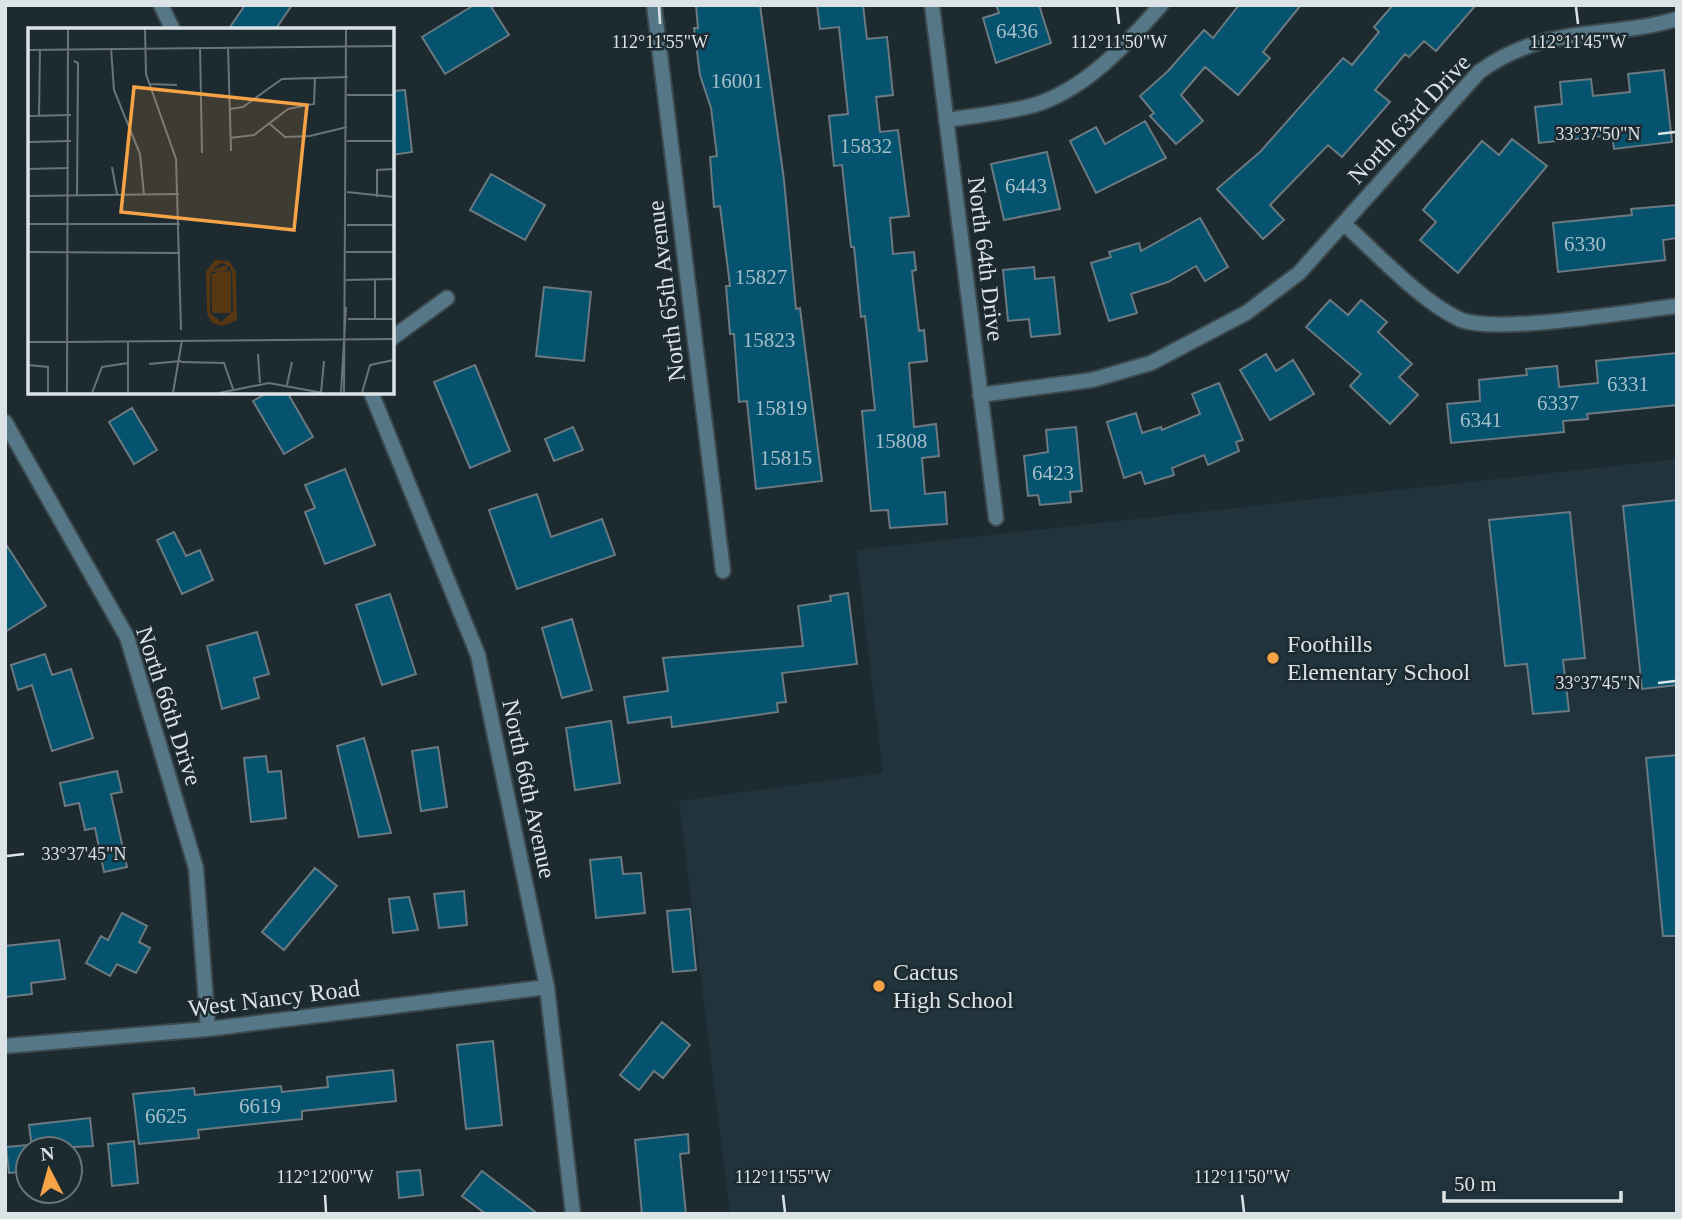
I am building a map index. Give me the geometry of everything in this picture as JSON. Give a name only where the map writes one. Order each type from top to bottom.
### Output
[{"type":"street","points":[[161,5],[172,28]]},
{"type":"street","name":"North 65th Avenue","points":[[654,5],[723,571]]},
{"type":"street","name":"North 64th Drive","points":[[932,5],[996,518]]},
{"type":"street","points":[[946,120],[1034,105],[1072,88],[1114,53],[1161,5]]},
{"type":"street","name":"North 63rd Drive","points":[[980,395],[1092,380],[1151,363],[1246,313],[1298,273],[1479,72],[1501,56],[1570,34],[1657,25],[1677,19]]},
{"type":"street","points":[[1344,224],[1438,306],[1462,320],[1502,326],[1677,306]]},
{"type":"street","points":[[394,337],[447,298]]},
{"type":"street","name":"North 66th Avenue","points":[[372,394],[478,655],[547,987],[573,1214]]},
{"type":"street","name":"North 66th Drive","points":[[5,422],[127,637],[196,868],[208,1029]]},
{"type":"street","name":"West Nancy Road","points":[[5,1046],[208,1029],[547,987]]},
{"type":"shaded area","points":[[1677,459],[1677,1214],[730,1214],[679,801],[883,773],[856,550]]},
{"type":"building","points":[[245,5],[292,5],[276,28],[229,28]]},
{"type":"building","points":[[474,5],[490,5],[509,35],[445,74],[422,37]]},
{"type":"building","points":[[696,5],[760,5],[784,180],[796,309],[800,308],[822,481],[756,489],[747,401],[739,402],[734,334],[730,334],[726,286],[730,286],[720,206],[714,207],[710,157],[717,156],[711,108],[700,75],[694,28],[698,28]]},
{"type":"building","points":[[817,5],[863,5],[867,39],[887,37],[893,95],[876,97],[880,132],[898,130],[909,216],[890,218],[893,254],[914,252],[916,270],[912,271],[919,331],[924,330],[927,361],[909,363],[914,427],[936,424],[939,456],[922,458],[925,494],[945,492],[947,524],[890,528],[888,510],[871,511],[862,411],[875,410],[865,316],[861,317],[842,165],[834,166],[829,116],[848,114],[839,27],[820,29]]},
{"type":"building","points":[[996,5],[1039,5],[1051,43],[996,63],[983,18],[999,13]]},
{"type":"building","points":[[1239,5],[1301,5],[1263,52],[1270,58],[1238,95],[1205,67],[1181,95],[1203,121],[1176,144],[1150,116],[1154,113],[1140,96],[1168,71],[1204,30],[1213,38]]},
{"type":"building","points":[[1393,5],[1476,5],[1436,51],[1424,41],[1409,57],[1405,54],[1375,90],[1390,102],[1342,157],[1328,145],[1270,205],[1284,220],[1263,239],[1217,189],[1261,151],[1343,58],[1352,65],[1379,32],[1374,27]]},
{"type":"building","points":[[1664,70],[1672,142],[1614,149],[1612,135],[1539,143],[1535,107],[1562,104],[1560,82],[1591,79],[1593,96],[1630,92],[1628,74]]},
{"type":"building","points":[[405,90],[412,152],[394,155],[394,91]]},
{"type":"building","points":[[1145,121],[1166,158],[1096,193],[1070,141],[1096,127],[1105,144]]},
{"type":"building","points":[[1512,139],[1547,166],[1458,273],[1420,240],[1436,222],[1423,210],[1482,141],[1499,155]]},
{"type":"building","points":[[1047,152],[1060,209],[1004,220],[991,164]]},
{"type":"building","points":[[491,174],[545,205],[525,240],[470,210]]},
{"type":"building","points":[[1677,205],[1677,238],[1663,240],[1665,260],[1558,272],[1553,223],[1632,215],[1631,209]]},
{"type":"building","points":[[1200,218],[1228,267],[1205,281],[1196,266],[1168,282],[1131,294],[1137,313],[1109,321],[1091,263],[1111,257],[1109,252],[1139,243],[1141,251]]},
{"type":"building","points":[[1034,267],[1035,279],[1054,277],[1060,334],[1031,337],[1029,319],[1008,321],[1003,270]]},
{"type":"building","points":[[544,287],[591,292],[584,361],[536,356]]},
{"type":"building","points":[[1330,300],[1348,315],[1361,300],[1387,322],[1378,332],[1412,364],[1399,377],[1418,395],[1390,424],[1350,386],[1361,374],[1306,327]]},
{"type":"building","points":[[1677,353],[1677,405],[1587,414],[1588,419],[1563,421],[1564,432],[1451,443],[1447,404],[1480,401],[1479,380],[1527,375],[1526,369],[1557,366],[1559,387],[1598,383],[1596,361]]},
{"type":"building","points":[[1266,354],[1276,371],[1293,360],[1314,394],[1270,420],[1240,370]]},
{"type":"building","points":[[475,365],[510,451],[470,468],[434,382]]},
{"type":"building","points":[[1219,383],[1243,440],[1236,442],[1239,451],[1208,465],[1204,455],[1172,468],[1174,475],[1145,484],[1141,472],[1124,478],[1107,422],[1136,413],[1142,433],[1161,427],[1162,430],[1200,414],[1192,394]]},
{"type":"building","points":[[265,394],[288,394],[313,437],[284,454],[253,401]]},
{"type":"building","points":[[132,408],[157,450],[134,464],[109,422]]},
{"type":"building","points":[[573,427],[583,450],[554,461],[545,439]]},
{"type":"building","points":[[1076,427],[1082,491],[1070,492],[1071,502],[1040,505],[1038,495],[1028,496],[1024,456],[1048,452],[1046,430]]},
{"type":"building","points":[[345,469],[375,545],[325,564],[305,512],[315,508],[305,485]]},
{"type":"building","points":[[537,494],[551,537],[602,519],[615,555],[517,589],[489,510]]},
{"type":"building","points":[[1677,500],[1677,685],[1642,689],[1623,506]]},
{"type":"building","points":[[1570,512],[1585,658],[1563,660],[1569,711],[1533,714],[1527,664],[1505,666],[1489,520]]},
{"type":"building","points":[[174,532],[186,556],[200,550],[213,580],[182,594],[157,540]]},
{"type":"building","points":[[5,543],[46,606],[5,632]]},
{"type":"building","points":[[848,593],[857,664],[782,673],[786,702],[777,703],[778,712],[672,727],[671,717],[628,723],[624,697],[668,691],[663,658],[803,646],[798,606],[831,601],[830,596]]},
{"type":"building","points":[[390,594],[416,674],[382,685],[356,605]]},
{"type":"building","points":[[572,619],[592,690],[562,698],[542,628]]},
{"type":"building","points":[[257,632],[269,674],[254,678],[259,698],[222,709],[207,646]]},
{"type":"building","points":[[45,654],[52,675],[71,669],[93,738],[52,751],[32,685],[18,690],[11,665]]},
{"type":"building","points":[[611,721],[620,783],[575,790],[566,728]]},
{"type":"building","points":[[364,738],[391,833],[359,837],[337,746]]},
{"type":"building","points":[[438,747],[447,807],[421,811],[412,751]]},
{"type":"building","points":[[1677,755],[1677,936],[1663,936],[1646,758]]},
{"type":"building","points":[[266,756],[268,772],[281,771],[286,818],[251,822],[244,758]]},
{"type":"building","points":[[117,771],[122,792],[111,794],[127,867],[104,872],[95,828],[85,830],[79,803],[65,806],[60,783]]},
{"type":"building","points":[[621,857],[623,874],[641,873],[645,913],[596,918],[590,860]]},
{"type":"building","points":[[315,868],[337,886],[284,950],[262,932]]},
{"type":"building","points":[[464,891],[467,925],[439,928],[434,894]]},
{"type":"building","points":[[409,897],[418,930],[393,933],[389,899]]},
{"type":"building","points":[[690,909],[696,970],[673,972],[667,911]]},
{"type":"building","points":[[122,913],[147,926],[139,942],[150,948],[136,973],[117,964],[110,976],[86,963],[101,936],[108,940]]},
{"type":"building","points":[[59,940],[65,979],[31,983],[32,994],[5,997],[5,946]]},
{"type":"building","points":[[662,1022],[690,1045],[663,1078],[654,1071],[639,1090],[620,1075]]},
{"type":"building","points":[[493,1041],[502,1125],[466,1129],[457,1045]]},
{"type":"building","points":[[393,1070],[396,1101],[302,1111],[302,1119],[198,1130],[199,1138],[139,1144],[133,1094],[194,1088],[195,1095],[281,1086],[282,1092],[328,1087],[327,1077]]},
{"type":"building","points":[[90,1118],[93,1146],[84,1146],[84,1135],[30,1135],[29,1125]]},
{"type":"building","points":[[688,1134],[689,1153],[680,1154],[686,1214],[642,1214],[635,1140]]},
{"type":"building","points":[[134,1141],[138,1183],[112,1186],[108,1144]]},
{"type":"building","points":[[14,1146],[14,1172],[9,1173],[6,1147]]},
{"type":"building","points":[[420,1170],[423,1195],[399,1198],[397,1172]]},
{"type":"building","points":[[482,1171],[538,1214],[486,1214],[462,1196]]},
{"type":"place","name":"Foothills Elementary School","points":[[1273,658]]},
{"type":"place","name":"Cactus High School","points":[[879,986]]}]
